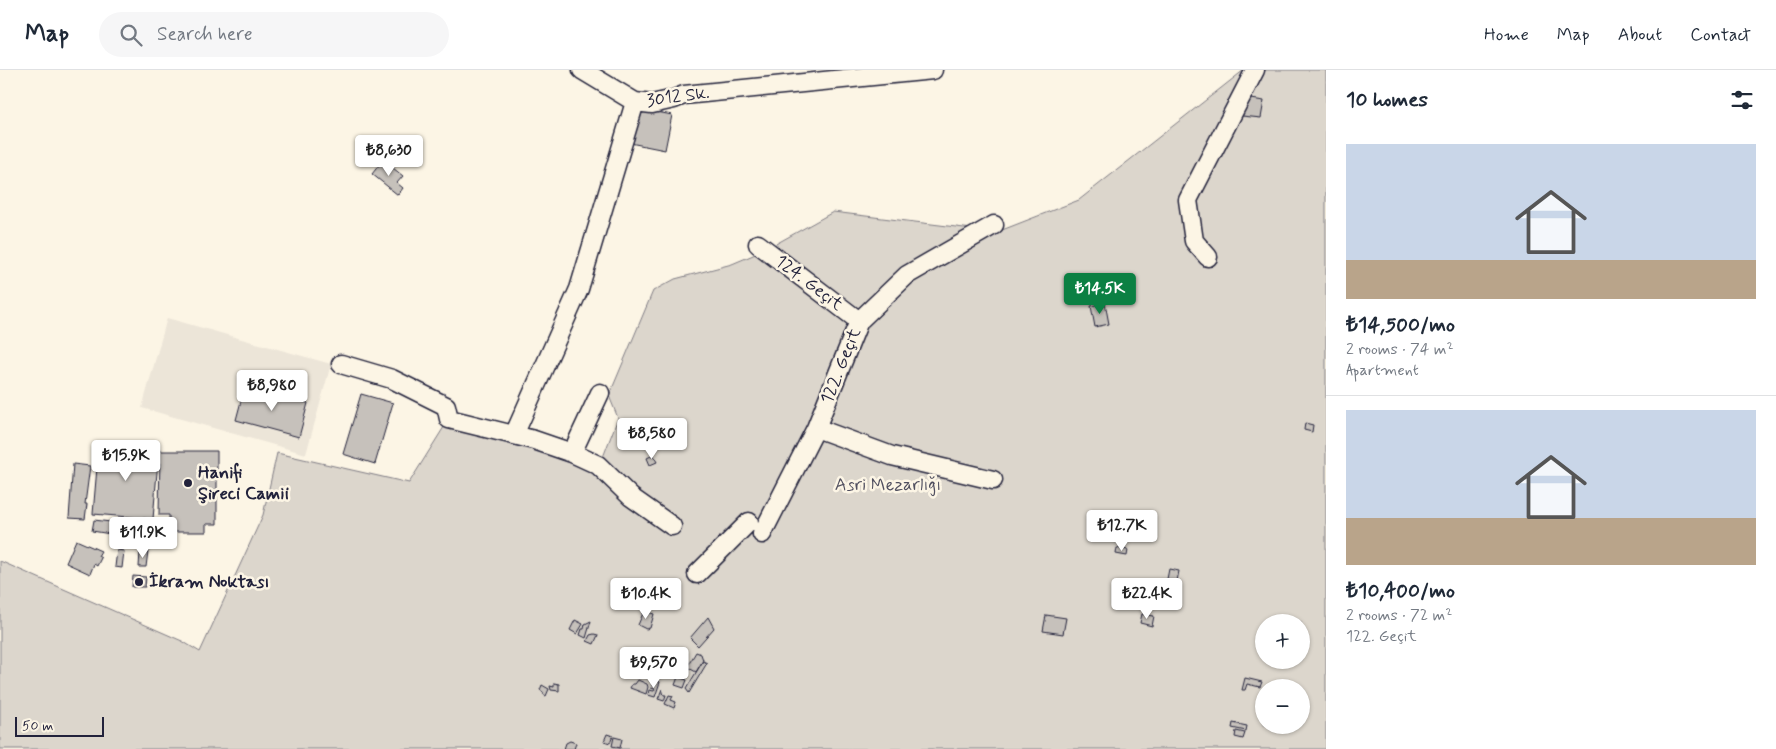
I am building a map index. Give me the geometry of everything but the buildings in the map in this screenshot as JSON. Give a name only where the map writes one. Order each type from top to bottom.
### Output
[{"type":"street","name":"3012 Sk.","points":[[582,70],[635,102],[652,104],[684,95],[933,70]]},
{"type":"street","points":[[1208,257],[1194,241],[1188,200],[1255,70]]},
{"type":"street","points":[[514,435],[579,289],[635,102]]},
{"type":"street","name":"122. Geçit","points":[[697,574],[756,528],[816,428],[859,321],[907,275],[994,225]]},
{"type":"street","name":"124. Geçit","points":[[758,244],[859,321]]},
{"type":"street","points":[[341,364],[392,379],[446,406],[449,419],[534,440],[572,453],[598,465],[631,497],[672,526]]},
{"type":"street","points":[[572,453],[600,393]]},
{"type":"street","points":[[816,428],[892,456],[993,480]]},
{"type":"shaded area","points":[[167,318],[331,364],[306,454],[142,408]]},
{"type":"green space","name":"Asri Mezarlığı","points":[[1244,70],[1326,70],[1326,749],[0,749],[0,561],[182,641],[200,652],[263,515],[277,453],[409,483],[449,419],[600,465],[618,418],[609,396],[653,291],[675,279],[732,264],[765,250],[833,212],[997,232],[1079,200]]},
{"type":"place","name":"Hanifi Şireci Camii","points":[[188,483]]},
{"type":"place","name":"İkram Noktası","points":[[139,582]]}]
